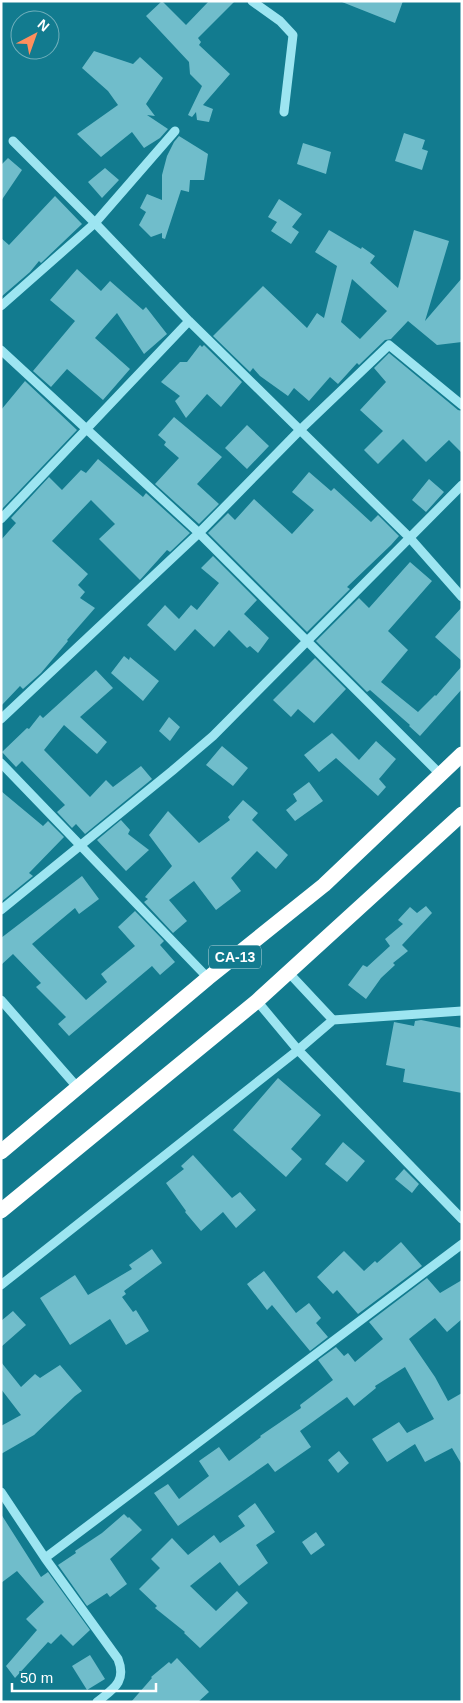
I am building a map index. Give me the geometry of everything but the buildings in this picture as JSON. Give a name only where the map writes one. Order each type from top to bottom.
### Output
[{"type":"highway","name":"CA-13","points":[[1,1152],[208,978],[324,885],[462,754]]},
{"type":"highway","name":"CA-13","points":[[1,1211],[257,1001],[462,814]]},
{"type":"street","points":[[252,1],[280,21],[293,35],[284,112]]},
{"type":"street","points":[[1,306],[95,223],[175,131]]},
{"type":"street","points":[[13,141],[189,321],[409,537],[462,597]]},
{"type":"street","points":[[1,519],[189,321]]},
{"type":"street","points":[[1,719],[199,533],[300,430],[389,345],[462,405]]},
{"type":"street","points":[[1,350],[199,533],[441,775]]},
{"type":"street","points":[[1,910],[172,771],[212,736],[462,485]]},
{"type":"street","points":[[1,763],[208,978]]},
{"type":"street","points":[[289,973],[333,1020]]},
{"type":"street","points":[[1,1000],[78,1088]]},
{"type":"street","points":[[257,1001],[298,1050],[462,1219]]},
{"type":"street","points":[[1,1285],[298,1050],[333,1020],[462,1011]]},
{"type":"street","points":[[45,1558],[462,1244]]},
{"type":"street","points":[[1,1492],[45,1558],[118,1659],[120,1675],[116,1685],[97,1702]]}]
